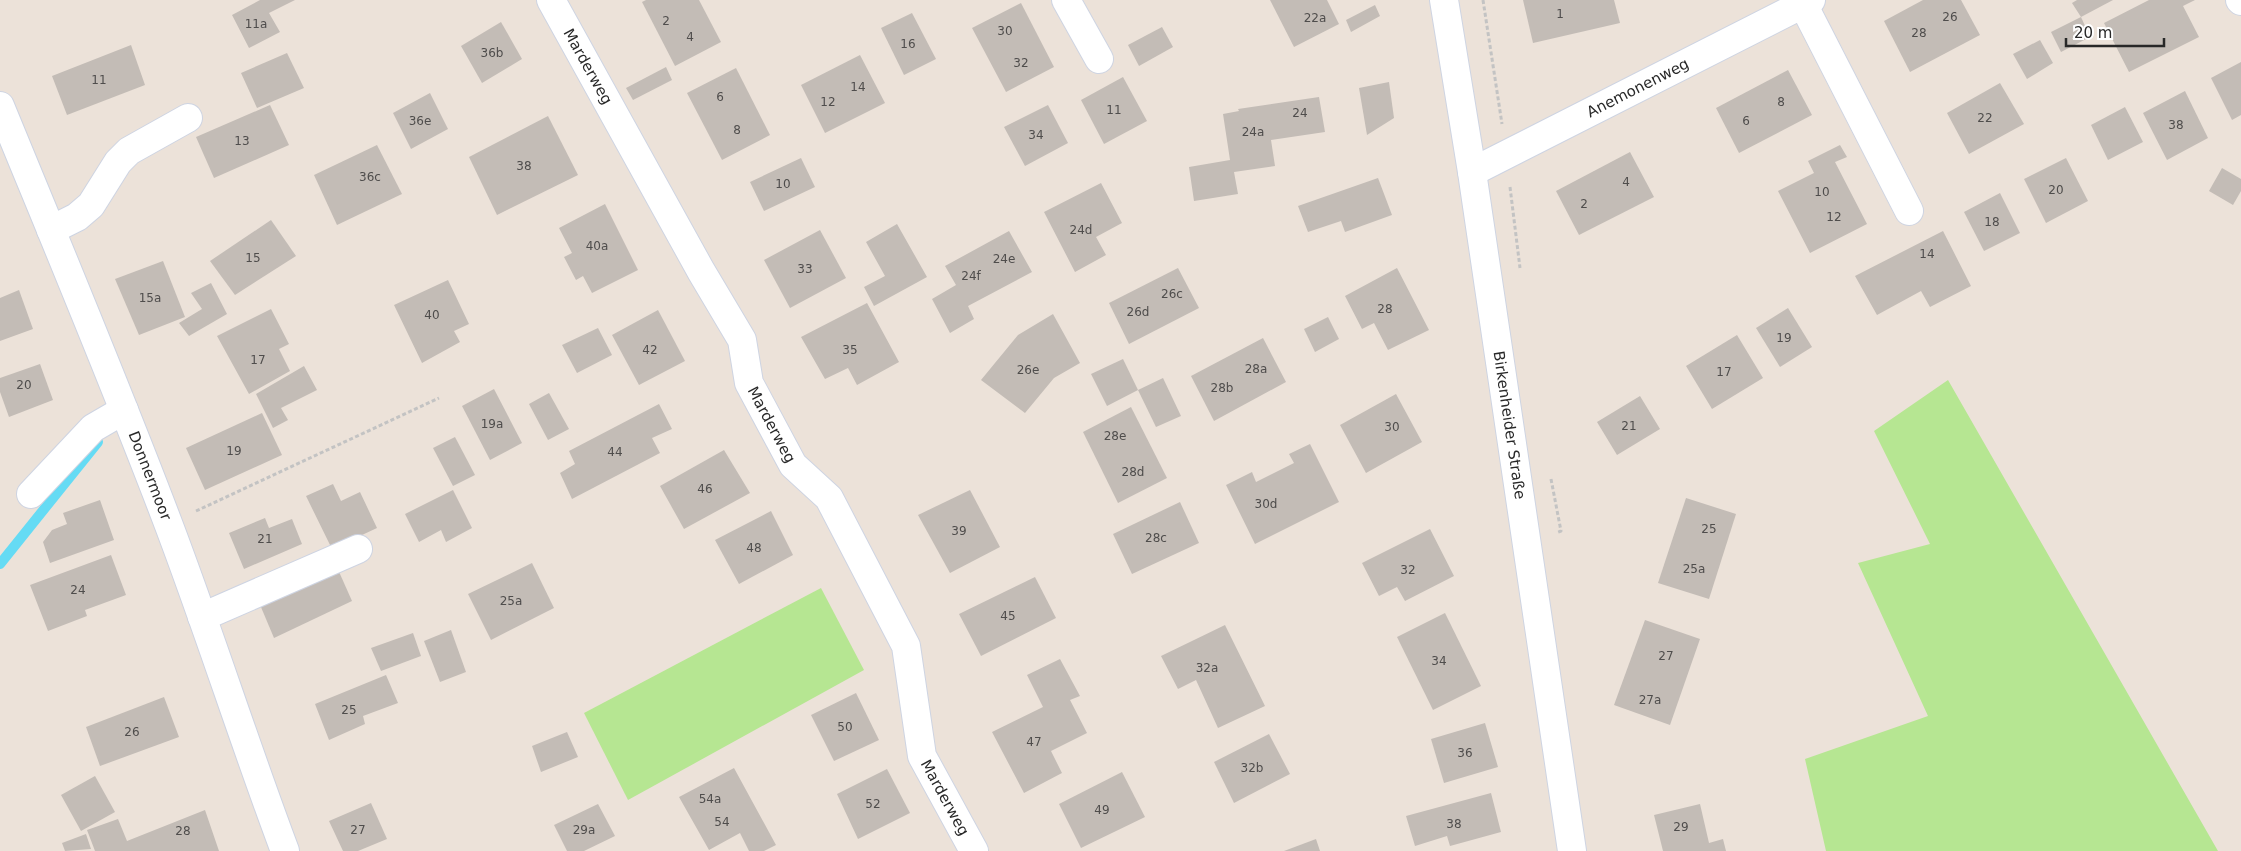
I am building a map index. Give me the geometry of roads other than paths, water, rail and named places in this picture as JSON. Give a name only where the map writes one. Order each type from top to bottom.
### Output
[{"type":"street","name":"Marderweg","points":[[552,0],[701,271],[742,340],[749,383],[793,465],[829,498],[906,646],[922,756],[974,851]]},
{"type":"street","points":[[1066,0],[1099,59]]},
{"type":"street","name":"Birkenheider Straße","points":[[1444,0],[1472,172],[1572,851]]},
{"type":"street","name":"Anemonenweg","points":[[1472,172],[1807,2],[1909,211]]},
{"type":"street","name":"Donnermoor","points":[[0,106],[124,410],[168,524],[202,617],[248,754],[285,851]]},
{"type":"street","points":[[51,230],[77,217],[91,206],[118,162],[129,151],[188,118]]},
{"type":"street","points":[[32,494],[92,428],[124,410]]},
{"type":"street","points":[[202,617],[358,549]]},
{"type":"waterway","points":[[0,564],[98,442]]}]
